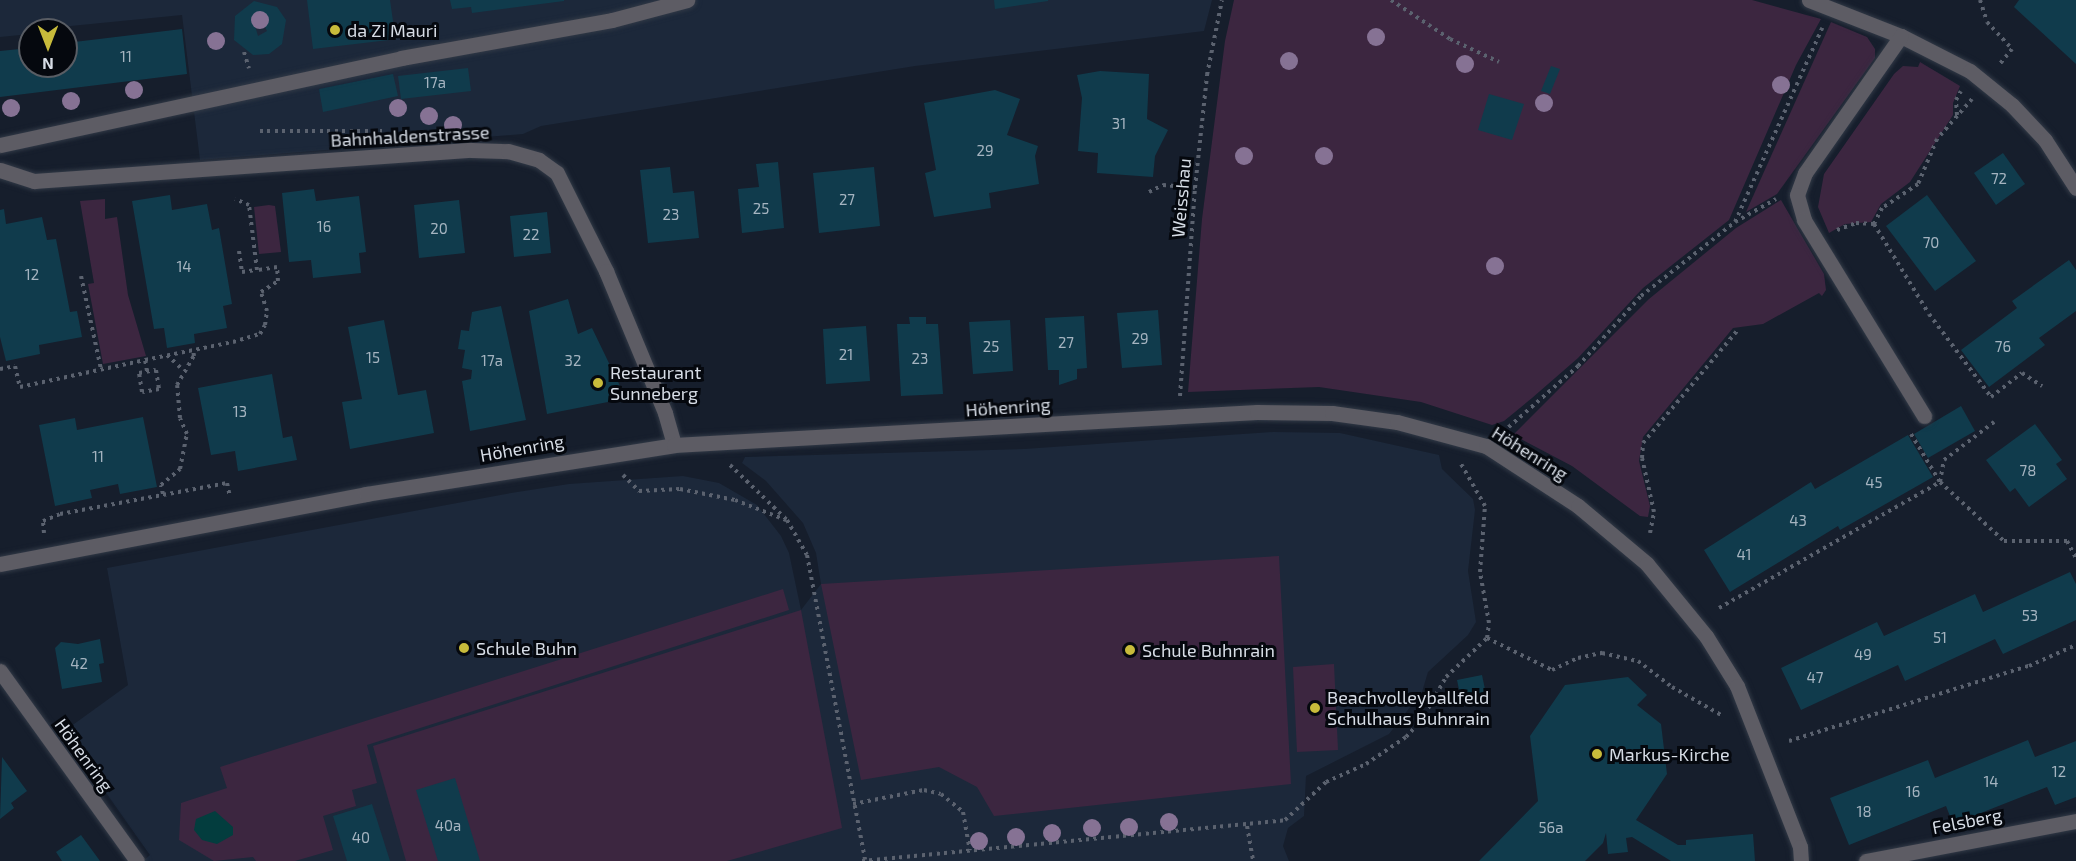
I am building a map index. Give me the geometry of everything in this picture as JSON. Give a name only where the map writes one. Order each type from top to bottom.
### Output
[{"type":"street","points":[[0,145],[401,58],[612,20],[687,0]]},
{"type":"street","points":[[1809,0],[1901,36],[1970,71],[2012,105],[2045,140],[2076,188]]},
{"type":"street","points":[[1901,36],[1805,173],[1797,195],[1804,220],[1923,416]]},
{"type":"street","name":"Bahnhaldenstrasse","points":[[0,170],[34,181],[471,150],[508,151],[539,160],[557,173],[606,271],[641,353],[674,445]]},
{"type":"street","name":"Höhenring","points":[[0,564],[366,494],[674,445],[1257,412],[1332,413],[1386,420],[1486,446],[1613,532],[1676,596],[1737,686],[1800,847],[1801,861]]},
{"type":"street","name":"Höhenring","points":[[0,671],[137,861]]},
{"type":"street","name":"Felsberg","points":[[1866,861],[2076,821]]},
{"type":"path","name":"Weisshau","points":[[1180,399],[1195,188],[1207,75],[1222,0]]},
{"type":"path","points":[[1391,0],[1450,39],[1499,62]]},
{"type":"path","points":[[1980,0],[1987,22],[2012,50],[1998,66]]},
{"type":"path","points":[[1735,222],[1825,22]]},
{"type":"path","points":[[244,52],[249,68]]},
{"type":"path","points":[[1957,115],[1956,100],[1962,89]]},
{"type":"path","points":[[1874,224],[1882,208],[1918,184],[1937,139],[1974,96]]},
{"type":"path","points":[[260,131],[385,131]]},
{"type":"path","points":[[1149,192],[1163,185],[1195,188]]},
{"type":"path","points":[[1501,436],[1510,423],[1578,366],[1641,296],[1735,222],[1778,198]]},
{"type":"path","points":[[235,199],[249,205],[257,270]]},
{"type":"path","points":[[1850,225],[1874,224]]},
{"type":"path","points":[[1874,224],[1929,314],[1991,397],[2022,373],[2042,386]]},
{"type":"path","points":[[0,369],[15,366],[20,387],[260,334],[267,311],[261,292],[278,281],[277,267],[243,272],[239,251]]},
{"type":"path","points":[[81,276],[101,369]]},
{"type":"path","points":[[1650,533],[1654,512],[1642,458],[1643,443],[1737,332]]},
{"type":"path","points":[[163,494],[161,485],[180,469],[187,434],[180,418],[177,385],[183,370],[191,362],[193,350]]},
{"type":"path","points":[[167,356],[183,370]]},
{"type":"path","points":[[145,360],[147,371]]},
{"type":"path","points":[[156,370],[159,389],[142,392],[139,373],[147,371],[156,370]]},
{"type":"path","points":[[1940,482],[1944,460],[1994,422]]},
{"type":"path","points":[[1913,439],[1940,482],[2004,541],[2067,541],[2076,558]]},
{"type":"path","points":[[735,470],[787,520],[807,555],[864,861],[1246,826],[1285,820],[1326,782],[1366,764],[1406,737],[1421,721],[1446,677],[1487,638],[1489,623],[1480,572],[1485,506],[1462,470]]},
{"type":"path","points":[[622,471],[624,480],[639,491],[680,489],[735,500],[787,520]]},
{"type":"path","points":[[1719,608],[1940,482]]},
{"type":"path","points":[[44,534],[44,521],[48,518],[227,483],[229,493]]},
{"type":"path","points":[[1487,638],[1552,670],[1578,658],[1602,653],[1638,662],[1702,706],[1731,720]]},
{"type":"path","points":[[1789,741],[2029,666],[2076,645]]},
{"type":"path","points":[[853,804],[924,790],[941,794],[963,812],[970,850]]},
{"type":"path","points":[[1246,826],[1253,861]]},
{"type":"shaded area","points":[[0,0],[1212,0],[1204,31],[915,66],[541,126],[523,134],[200,160],[182,15],[78,25],[78,18],[18,18],[18,35],[0,37]]},
{"type":"shaded area","points":[[1234,0],[1752,0],[1821,19],[1796,65],[1729,220],[1643,288],[1578,358],[1532,398],[1504,421],[1492,425],[1421,402],[1319,387],[1188,392],[1202,219],[1225,41]]},
{"type":"shaded area","points":[[1831,22],[1867,37],[1875,49],[1875,58],[1777,194],[1746,212]]},
{"type":"shaded area","points":[[1920,62],[1960,86],[1953,103],[1953,115],[1910,182],[1881,204],[1871,222],[1845,224],[1829,233],[1818,207],[1824,174],[1894,74],[1903,66],[1918,67]]},
{"type":"shaded area","points":[[105,199],[105,219],[117,217],[128,295],[146,356],[103,364],[88,284],[94,283],[80,201]]},
{"type":"shaded area","points":[[1781,200],[1824,274],[1826,290],[1822,296],[1819,293],[1763,324],[1733,328],[1643,437],[1639,461],[1650,506],[1648,517],[1640,516],[1572,466],[1513,435],[1649,299],[1736,228]]},
{"type":"shaded area","points":[[275,206],[281,252],[259,254],[254,207]]},
{"type":"shaded area","points":[[1273,432],[1340,433],[1439,455],[1442,469],[1473,499],[1475,510],[1468,571],[1476,622],[1468,635],[1428,672],[1422,692],[1389,734],[1306,776],[1304,816],[1288,828],[1283,846],[1289,861],[143,861],[150,855],[63,732],[128,685],[107,568],[511,493],[569,484],[683,476],[719,483],[757,505],[781,536],[789,553],[801,610],[821,584],[816,553],[803,523],[766,481],[742,463],[745,457],[1024,449]]},
{"type":"shaded area","points":[[1279,556],[1291,784],[994,816],[977,787],[939,767],[861,780],[821,584]]},
{"type":"shaded area","points":[[783,589],[789,610],[367,745],[377,783],[352,790],[356,806],[323,816],[333,850],[295,861],[256,861],[253,857],[214,861],[179,840],[181,803],[227,788],[220,767]]},
{"type":"shaded area","points":[[801,610],[842,828],[727,861],[406,861],[373,746]]},
{"type":"shaded area","name":"Beachvolleyballfeld Schulhaus Buhnrain","points":[[1334,664],[1338,750],[1297,752],[1293,667]]},
{"type":"shaded area","points":[[215,811],[233,827],[233,835],[217,844],[202,840],[194,830],[196,819]]},
{"type":"building","points":[[307,0],[390,0],[394,28],[389,33],[389,40],[313,49]]},
{"type":"building","points":[[450,0],[564,1],[472,13],[471,7],[452,9]]},
{"type":"building","points":[[994,0],[1048,0],[1048,1],[995,9]]},
{"type":"building","points":[[2019,0],[2076,0],[2076,64],[2014,7]]},
{"type":"building","points":[[254,1],[277,7],[286,20],[282,44],[269,54],[253,55],[234,40],[235,16]],"holes":[[[263,23],[267,31],[258,36],[255,26]]]},
{"type":"building","points":[[182,29],[187,74],[0,97],[0,51],[18,49],[18,78],[78,78],[78,42]]},
{"type":"building","points":[[1551,66],[1560,69],[1550,94],[1541,91]]},
{"type":"building","points":[[468,68],[471,91],[401,99],[398,76]]},
{"type":"building","points":[[1100,71],[1149,74],[1147,119],[1168,130],[1155,156],[1153,177],[1097,173],[1098,153],[1078,151],[1082,98],[1077,75]]},
{"type":"building","points":[[393,74],[398,96],[323,112],[319,89]]},
{"type":"building","points":[[995,90],[1020,99],[1007,135],[1038,146],[1035,156],[1039,184],[989,193],[991,208],[934,217],[925,173],[936,170],[924,103]]},
{"type":"building","points":[[1489,94],[1524,104],[1512,140],[1478,130]]},
{"type":"building","points":[[2003,153],[2025,184],[1996,205],[1974,173]]},
{"type":"building","points":[[778,162],[784,228],[742,233],[738,189],[759,187],[756,164]]},
{"type":"building","points":[[670,167],[673,193],[694,191],[699,238],[648,243],[640,170]]},
{"type":"building","points":[[874,167],[880,226],[819,233],[813,173]]},
{"type":"building","points":[[314,189],[316,201],[359,196],[366,252],[359,253],[361,273],[313,278],[311,260],[289,262],[282,193]]},
{"type":"building","points":[[170,195],[172,210],[207,204],[212,230],[219,228],[232,304],[223,306],[227,328],[194,334],[195,343],[167,348],[164,328],[154,329],[132,201]]},
{"type":"building","points":[[1927,195],[1976,261],[1935,291],[1886,226]]},
{"type":"building","points":[[459,200],[465,253],[419,258],[414,205]]},
{"type":"building","points":[[4,209],[6,224],[42,217],[47,240],[56,239],[70,312],[77,311],[82,337],[39,345],[40,354],[6,361],[0,337],[0,210]]},
{"type":"building","points":[[547,212],[551,253],[514,257],[510,216]]},
{"type":"building","points":[[2069,260],[2076,270],[2076,311],[2039,338],[2045,345],[1989,387],[1961,350],[2017,308],[2012,301]]},
{"type":"building","points":[[568,299],[578,334],[592,328],[621,388],[618,400],[547,414],[529,311]]},
{"type":"building","points":[[501,306],[526,420],[470,431],[462,381],[471,379],[472,370],[462,368],[465,350],[458,349],[461,330],[469,331],[472,312]]},
{"type":"building","points":[[1158,310],[1162,365],[1122,368],[1117,313]]},
{"type":"building","points":[[1084,316],[1087,368],[1077,369],[1077,379],[1059,385],[1059,370],[1048,370],[1045,318]]},
{"type":"building","points":[[909,317],[926,317],[926,324],[938,324],[943,394],[901,396],[897,324],[910,324]]},
{"type":"building","points":[[384,320],[398,395],[426,390],[434,433],[350,449],[342,402],[362,399],[348,327]]},
{"type":"building","points":[[1010,320],[1013,371],[973,374],[969,322]]},
{"type":"building","points":[[866,326],[870,381],[826,384],[823,329]]},
{"type":"building","points":[[272,374],[283,438],[292,436],[297,460],[238,471],[235,451],[211,455],[198,388]]},
{"type":"building","points":[[1961,406],[1975,431],[1928,458],[1914,434]]},
{"type":"building","points":[[143,417],[157,487],[120,494],[118,484],[90,490],[92,498],[55,506],[39,425],[75,418],[77,430]]},
{"type":"building","points":[[2035,424],[2062,460],[2056,464],[2067,479],[2029,507],[2015,488],[2010,492],[1986,460]]},
{"type":"building","points":[[1908,435],[1933,477],[1840,530],[1838,526],[1730,592],[1704,550],[1811,482],[1815,489]]},
{"type":"building","points":[[2070,572],[2076,584],[2076,620],[2003,654],[1995,639],[1905,681],[1898,665],[1801,710],[1781,668],[1877,622],[1884,636],[1975,594],[1983,612]]},
{"type":"building","points":[[100,639],[104,663],[99,664],[102,682],[62,689],[55,648],[61,642],[78,644]]},
{"type":"building","points":[[1482,675],[1487,699],[1462,704],[1457,680]]},
{"type":"building","name":"Markus-Kirche","points":[[1628,677],[1647,695],[1637,705],[1661,724],[1667,774],[1636,820],[1678,845],[1686,845],[1686,840],[1753,834],[1755,861],[1671,861],[1632,837],[1626,838],[1628,852],[1608,854],[1606,833],[1603,843],[1585,861],[1479,861],[1538,801],[1530,736],[1565,685]]},
{"type":"building","points":[[2028,740],[2035,757],[2076,741],[2076,797],[2055,805],[2047,787],[1953,824],[1946,806],[1849,845],[1830,798],[1928,760],[1935,778]]},
{"type":"building","points":[[2,757],[27,791],[11,803],[14,808],[0,819]]},
{"type":"building","points":[[455,778],[480,861],[438,861],[416,790]]},
{"type":"building","points":[[372,804],[390,861],[347,861],[333,816]]},
{"type":"building","points":[[81,835],[100,861],[62,861],[56,852]]},
{"type":"place","name":"da Zi Mauri","points":[[335,30]]},
{"type":"place","name":"Restaurant Sunneberg","points":[[598,383]]},
{"type":"place","name":"Schule Buhn","points":[[464,648]]},
{"type":"place","name":"Schule Buhnrain","points":[[1130,650]]},
{"type":"place","name":"Beachvolleyballfeld Schulhaus Buhnrain","points":[[1315,708]]},
{"type":"place","name":"Markus-Kirche","points":[[1597,754]]}]
